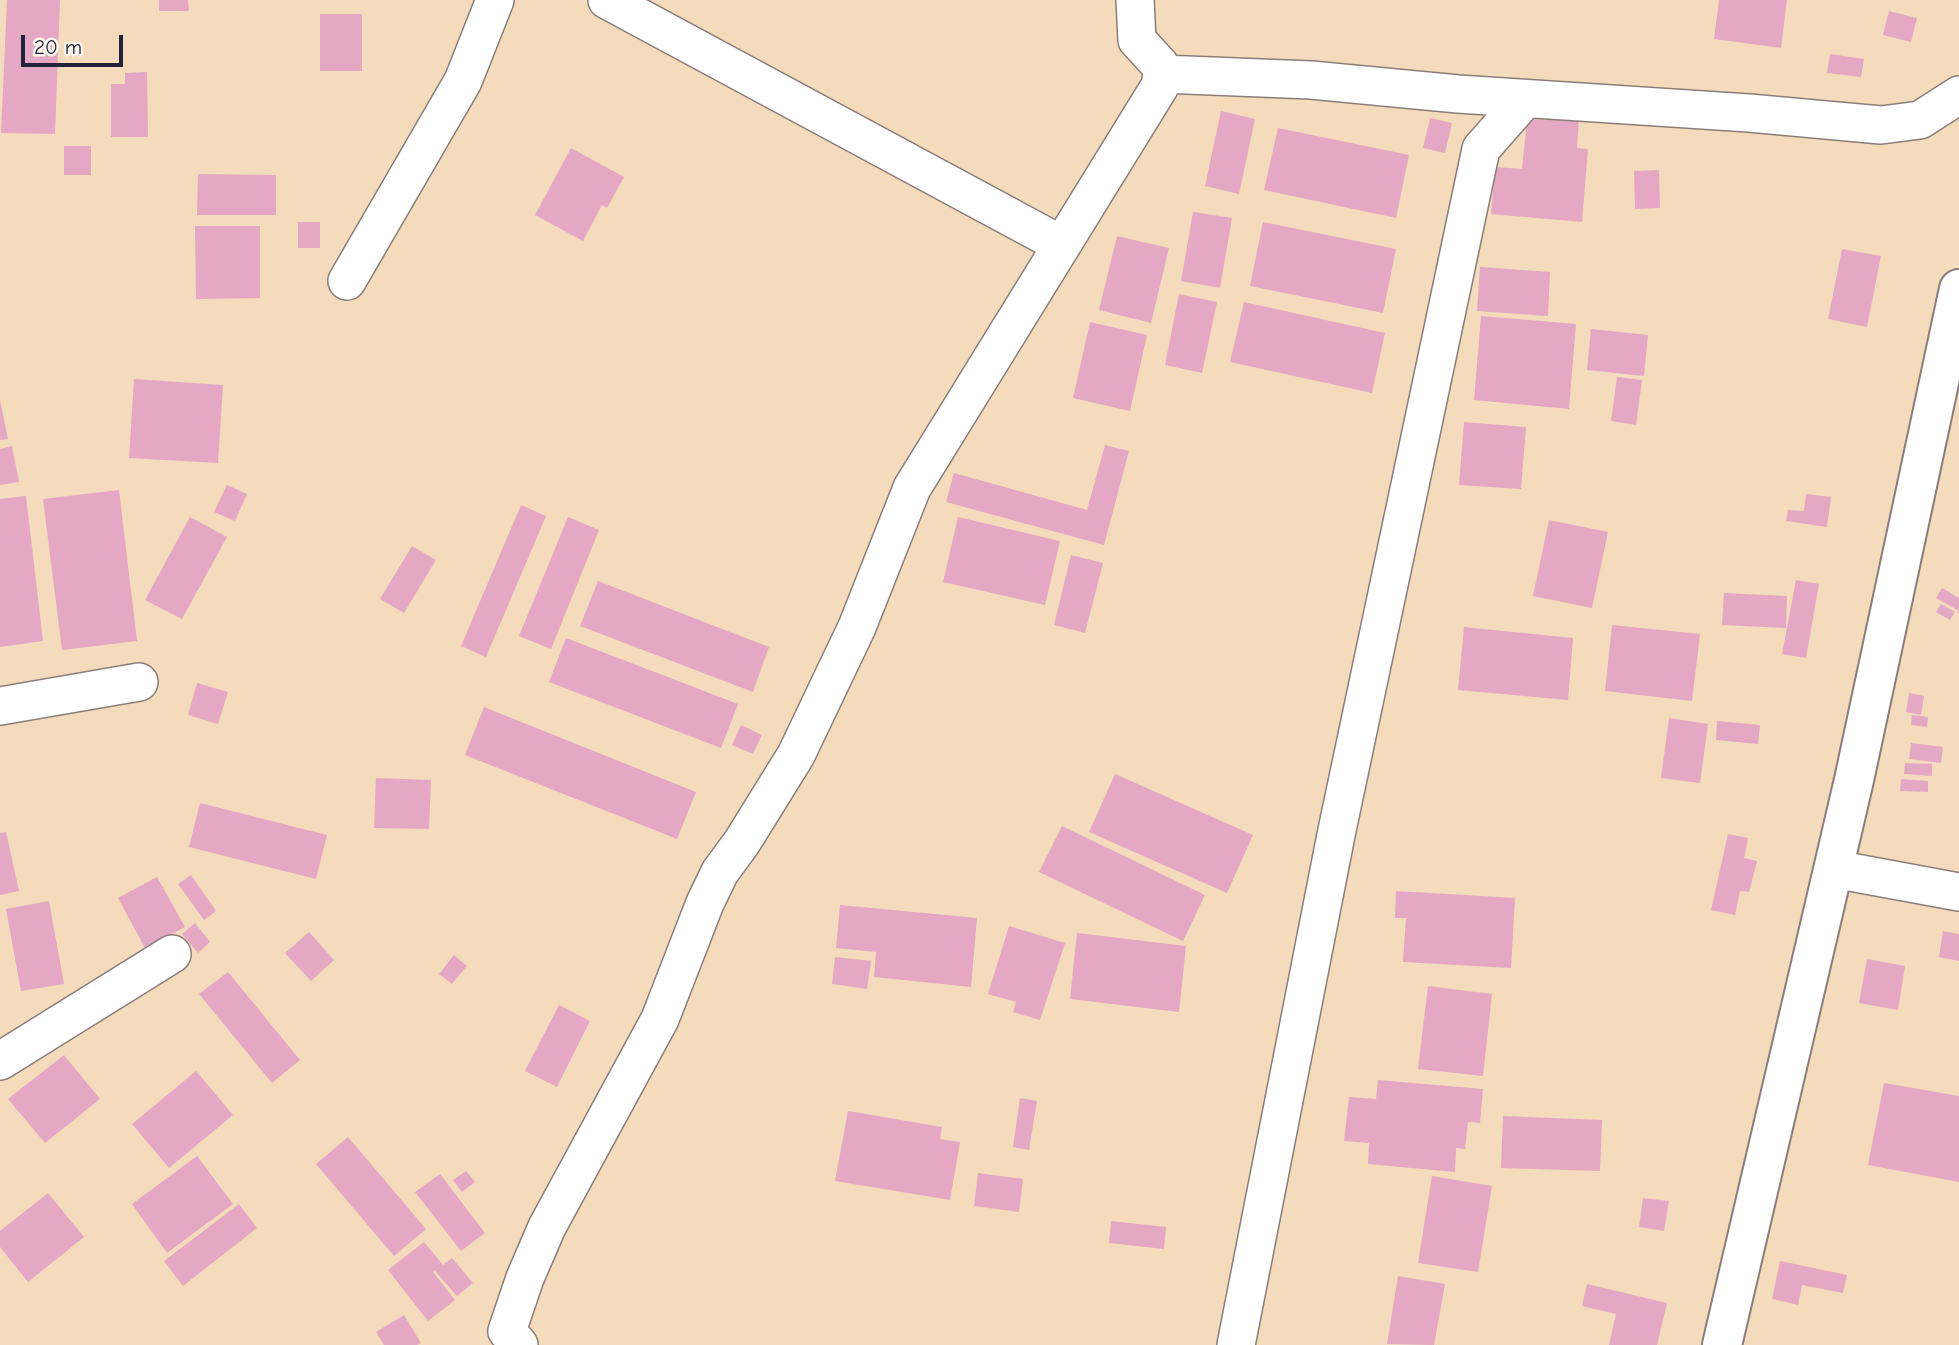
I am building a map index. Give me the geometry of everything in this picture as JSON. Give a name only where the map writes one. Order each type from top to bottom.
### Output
[{"type":"main road","points":[[1722,1345],[1834,869],[1959,289]]},
{"type":"street","points":[[347,281],[463,81],[495,0]]},
{"type":"street","points":[[607,0],[1062,244]]},
{"type":"street","points":[[519,1345],[507,1331],[525,1278],[547,1227],[660,1019],[705,902],[720,872],[742,842],[796,755],[857,627],[912,488],[1160,86],[1160,65],[1137,40],[1135,0]]},
{"type":"street","points":[[1162,74],[1311,80],[1458,94],[1749,113],[1881,125],[1920,120],[1959,95]]},
{"type":"street","points":[[1458,94],[1481,149]]},
{"type":"street","points":[[1236,1345],[1336,835],[1481,149],[1525,99]]},
{"type":"street","points":[[0,706],[139,682]]},
{"type":"street","points":[[1834,869],[1959,892]]},
{"type":"street","points":[[0,1061],[172,954]]},
{"type":"building","points":[[7,0],[60,0],[55,134],[1,133]]},
{"type":"building","points":[[159,0],[188,0],[189,11],[159,11]]},
{"type":"building","points":[[1719,0],[1787,0],[1781,48],[1714,39]]},
{"type":"building","points":[[1889,11],[1917,18],[1911,42],[1883,35]]},
{"type":"building","points":[[320,14],[362,14],[362,71],[320,71]]},
{"type":"building","points":[[1830,54],[1864,59],[1861,77],[1827,73]]},
{"type":"building","points":[[147,72],[148,137],[111,137],[111,84],[125,84],[125,73]]},
{"type":"building","points":[[1221,111],[1255,119],[1239,194],[1205,186]]},
{"type":"building","points":[[1552,115],[1579,118],[1577,148],[1588,149],[1582,222],[1491,214],[1495,167],[1522,169],[1527,119],[1551,120]]},
{"type":"building","points":[[1430,118],[1452,123],[1445,153],[1423,148]]},
{"type":"building","points":[[1278,128],[1409,155],[1396,218],[1264,190]]},
{"type":"building","points":[[64,146],[91,146],[91,175],[64,175]]},
{"type":"building","points":[[571,148],[624,177],[607,208],[602,205],[583,241],[535,215]]},
{"type":"building","points":[[1659,170],[1660,208],[1635,209],[1634,171]]},
{"type":"building","points":[[198,174],[276,175],[276,215],[197,215]]},
{"type":"building","points":[[1193,212],[1232,218],[1220,288],[1181,281]]},
{"type":"building","points":[[298,222],[320,222],[320,248],[298,248]]},
{"type":"building","points":[[1263,222],[1396,249],[1383,313],[1250,286]]},
{"type":"building","points":[[195,226],[260,226],[260,298],[196,299]]},
{"type":"building","points":[[1117,236],[1169,248],[1151,323],[1099,310]]},
{"type":"building","points":[[1842,249],[1881,256],[1867,327],[1828,319]]},
{"type":"building","points":[[1480,267],[1550,272],[1548,316],[1477,311]]},
{"type":"building","points":[[1179,294],[1217,302],[1202,373],[1165,365]]},
{"type":"building","points":[[1244,302],[1385,333],[1372,393],[1230,362]]},
{"type":"building","points":[[1481,316],[1576,324],[1569,409],[1474,400]]},
{"type":"building","points":[[1090,322],[1147,335],[1130,411],[1073,398]]},
{"type":"building","points":[[1591,329],[1648,335],[1644,376],[1587,370]]},
{"type":"building","points":[[1617,377],[1642,380],[1636,425],[1611,421]]},
{"type":"building","points":[[134,379],[223,385],[218,463],[129,458]]},
{"type":"building","points":[[0,400],[8,439],[0,440]]},
{"type":"building","points":[[1464,422],[1526,427],[1521,489],[1459,485]]},
{"type":"building","points":[[1105,445],[1129,451],[1104,545],[946,502],[954,473],[1087,510]]},
{"type":"building","points":[[12,446],[19,482],[0,485],[0,449]]},
{"type":"building","points":[[227,485],[247,494],[235,521],[214,512]]},
{"type":"building","points":[[119,490],[137,641],[62,650],[43,499]]},
{"type":"building","points":[[1806,494],[1831,497],[1827,527],[1786,521],[1788,510],[1804,511]]},
{"type":"building","points":[[26,496],[43,641],[0,647],[0,499]]},
{"type":"building","points":[[521,505],[546,516],[486,657],[461,646]]},
{"type":"building","points":[[190,517],[227,537],[182,619],[145,600]]},
{"type":"building","points":[[568,517],[599,530],[551,649],[519,636]]},
{"type":"building","points":[[958,517],[1060,541],[1045,605],[943,582]]},
{"type":"building","points":[[1549,520],[1608,532],[1592,608],[1533,596]]},
{"type":"building","points":[[412,546],[436,560],[404,613],[380,599]]},
{"type":"building","points":[[1071,555],[1103,563],[1085,633],[1054,625]]},
{"type":"building","points":[[1796,580],[1819,584],[1806,658],[1782,654]]},
{"type":"building","points":[[598,581],[769,647],[753,692],[580,626]]},
{"type":"building","points":[[1942,588],[1959,598],[1959,611],[1936,598]]},
{"type":"building","points":[[1724,593],[1787,596],[1786,628],[1722,625]]},
{"type":"building","points":[[1941,604],[1955,612],[1950,620],[1936,612]]},
{"type":"building","points":[[1612,625],[1700,634],[1692,701],[1605,691]]},
{"type":"building","points":[[1464,627],[1573,638],[1568,700],[1458,690]]},
{"type":"building","points":[[566,638],[738,704],[721,748],[549,682]]},
{"type":"building","points":[[197,683],[228,692],[218,724],[188,715]]},
{"type":"building","points":[[1909,693],[1924,696],[1921,715],[1906,712]]},
{"type":"building","points":[[484,707],[696,792],[677,839],[465,755]]},
{"type":"building","points":[[1912,715],[1928,717],[1927,727],[1911,725]]},
{"type":"building","points":[[1669,718],[1708,724],[1700,783],[1661,778]]},
{"type":"building","points":[[1717,721],[1760,725],[1758,744],[1716,740]]},
{"type":"building","points":[[741,725],[762,735],[753,754],[732,745]]},
{"type":"building","points":[[1911,743],[1943,747],[1941,763],[1909,759]]},
{"type":"building","points":[[1905,763],[1932,764],[1932,776],[1904,774]]},
{"type":"building","points":[[1115,774],[1253,835],[1227,893],[1089,832]]},
{"type":"building","points":[[376,778],[431,780],[429,829],[374,828]]},
{"type":"building","points":[[1901,779],[1928,781],[1928,792],[1900,791]]},
{"type":"building","points":[[200,803],[327,835],[316,879],[189,847]]},
{"type":"building","points":[[1062,826],[1205,895],[1183,941],[1039,872]]},
{"type":"building","points":[[6,832],[19,891],[0,895],[0,833]]},
{"type":"building","points":[[1728,834],[1748,838],[1744,858],[1757,861],[1749,892],[1740,891],[1735,915],[1711,910]]},
{"type":"building","points":[[191,875],[216,911],[204,920],[178,884]]},
{"type":"building","points":[[157,877],[185,927],[145,948],[118,898]]},
{"type":"building","points":[[1396,891],[1515,898],[1511,968],[1403,962],[1406,918],[1395,918]]},
{"type":"building","points":[[49,901],[64,984],[21,991],[6,909]]},
{"type":"building","points":[[840,905],[977,918],[971,987],[874,977],[876,952],[836,948]]},
{"type":"building","points":[[195,923],[210,942],[198,953],[182,934]]},
{"type":"building","points":[[1009,926],[1065,943],[1040,1020],[1013,1012],[1016,1002],[988,994]]},
{"type":"building","points":[[1943,931],[1959,934],[1959,961],[1939,957]]},
{"type":"building","points":[[309,932],[334,960],[311,981],[285,953]]},
{"type":"building","points":[[1077,933],[1186,946],[1179,1012],[1070,999]]},
{"type":"building","points":[[454,955],[467,966],[452,984],[439,974]]},
{"type":"building","points":[[835,957],[871,961],[867,989],[832,984]]},
{"type":"building","points":[[1867,959],[1905,966],[1898,1010],[1859,1003]]},
{"type":"building","points":[[228,972],[300,1060],[272,1083],[199,994]]},
{"type":"building","points":[[1428,986],[1492,994],[1483,1076],[1418,1069]]},
{"type":"building","points":[[559,1005],[590,1021],[557,1087],[525,1071]]},
{"type":"building","points":[[64,1055],[100,1099],[45,1143],[8,1099]]},
{"type":"building","points":[[196,1071],[233,1115],[169,1168],[132,1124]]},
{"type":"building","points":[[1378,1080],[1483,1089],[1480,1123],[1468,1122],[1465,1149],[1456,1148],[1455,1172],[1368,1164],[1369,1143],[1344,1141],[1349,1097],[1376,1099]]},
{"type":"building","points":[[1884,1083],[1959,1096],[1959,1182],[1868,1165]]},
{"type":"building","points":[[1020,1098],[1037,1101],[1029,1150],[1013,1147]]},
{"type":"building","points":[[848,1111],[942,1127],[940,1139],[960,1142],[950,1200],[835,1181]]},
{"type":"building","points":[[1503,1116],[1602,1120],[1600,1171],[1501,1168]]},
{"type":"building","points":[[348,1137],[426,1229],[394,1256],[316,1164]]},
{"type":"building","points":[[197,1156],[233,1204],[167,1253],[132,1204]]},
{"type":"building","points":[[466,1171],[475,1182],[462,1192],[453,1180]]},
{"type":"building","points":[[978,1173],[1023,1179],[1019,1212],[974,1206]]},
{"type":"building","points":[[440,1174],[485,1233],[461,1251],[415,1192]]},
{"type":"building","points":[[1432,1176],[1492,1186],[1478,1272],[1418,1263]]},
{"type":"building","points":[[48,1193],[84,1237],[28,1282],[0,1247],[0,1231]]},
{"type":"building","points":[[1643,1198],[1669,1201],[1664,1231],[1639,1227]]},
{"type":"building","points":[[239,1204],[257,1228],[183,1286],[164,1261]]},
{"type":"building","points":[[1111,1221],[1166,1227],[1164,1249],[1109,1243]]},
{"type":"building","points":[[424,1242],[443,1265],[452,1258],[473,1283],[457,1296],[435,1271],[433,1272],[455,1300],[428,1321],[388,1270]]},
{"type":"building","points":[[1780,1261],[1847,1275],[1843,1293],[1802,1285],[1798,1305],[1772,1299]]},
{"type":"building","points":[[1398,1276],[1445,1284],[1434,1345],[1387,1344]]},
{"type":"building","points":[[1587,1284],[1667,1303],[1657,1345],[1609,1345],[1616,1314],[1582,1306]]},
{"type":"building","points":[[404,1315],[421,1343],[384,1345],[376,1332]]}]
